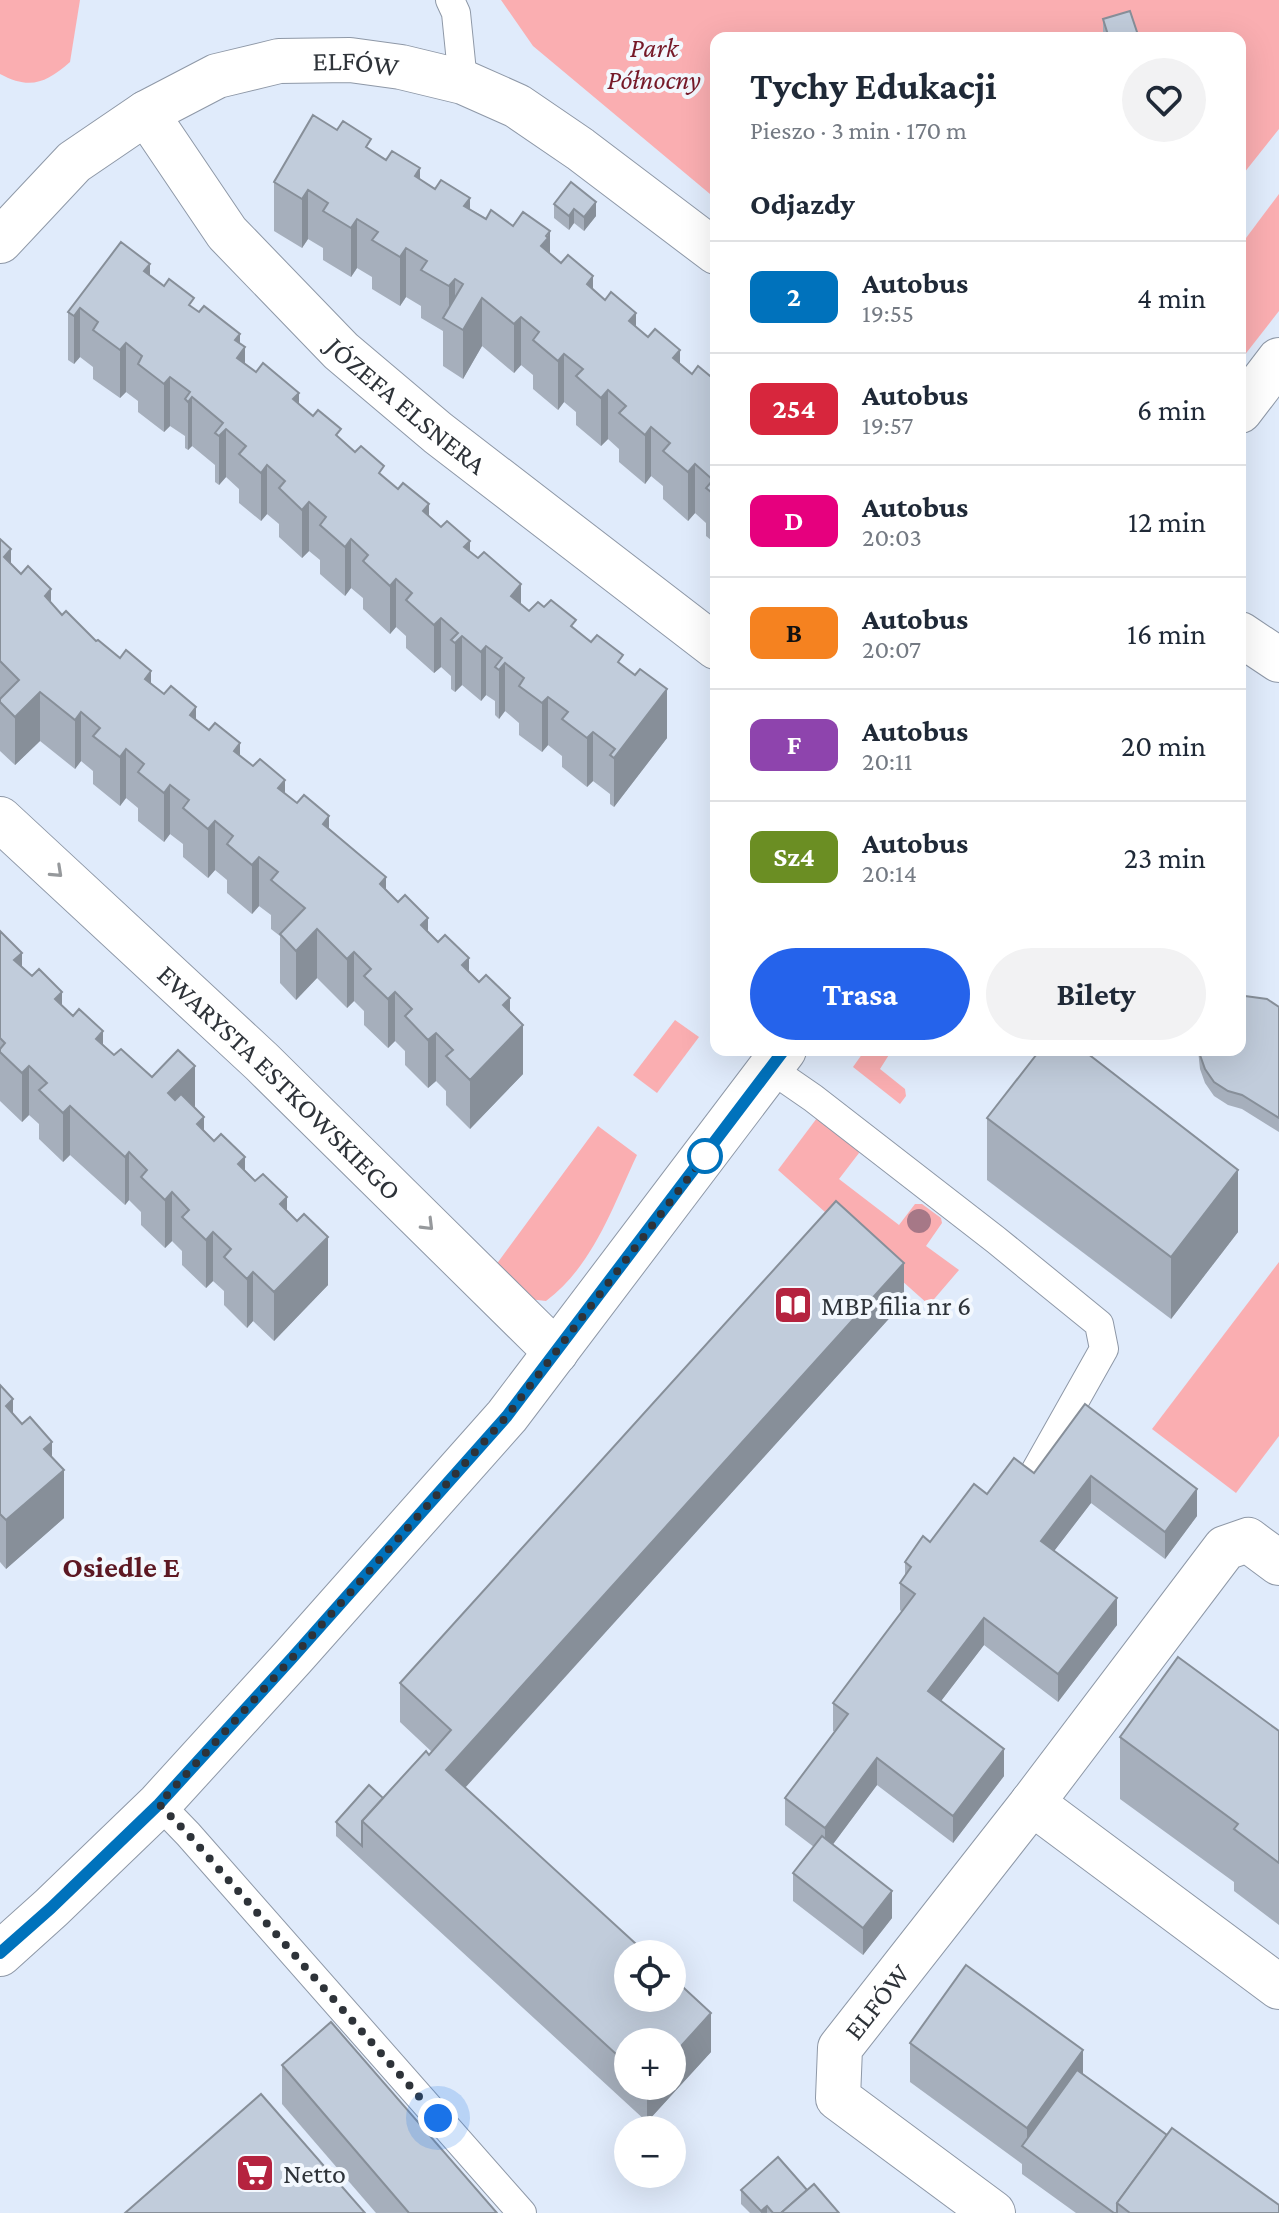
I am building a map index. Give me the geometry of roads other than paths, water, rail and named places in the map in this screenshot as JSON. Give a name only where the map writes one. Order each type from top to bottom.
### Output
[{"type":"street","name":"ELFÓW","points":[[0,241],[74,162],[146,113],[217,76],[279,61],[350,60],[401,67],[463,82],[517,106],[580,149],[710,247]]},
{"type":"street","name":"JÓZEFA ELSNERA","points":[[146,113],[227,233],[341,351],[438,433],[710,642]]},
{"type":"street","points":[[1246,403],[1279,360]]},
{"type":"street","points":[[1246,638],[1279,660]]},
{"type":"street","name":"EWARYSTA ESTKOWSKIEGO","points":[[0,819],[262,1062],[556,1352]]},
{"type":"street","points":[[0,1954],[159,1804],[507,1416],[778,1060]]},
{"type":"street","name":"ELFÓW","points":[[993,2213],[838,2098],[840,2048],[1032,1803],[1225,1548],[1248,1540],[1279,1563]]},
{"type":"street","points":[[1032,1803],[1279,1987]]},
{"type":"lane","points":[[450,0],[456,13],[463,82]]},
{"type":"lane","points":[[778,1060],[813,1098],[1099,1324],[1104,1349],[1028,1484]]},
{"type":"lane","points":[[159,1804],[522,2213]]},
{"type":"place","name":"MBP filia nr 6","points":[[793,1305]]},
{"type":"place","name":"Netto","points":[[255,2173]]},
{"type":"district","name":"Osiedle E","points":[[121,1566]]},
{"type":"park label","name":"Park Północny","points":[[654,63]]}]
